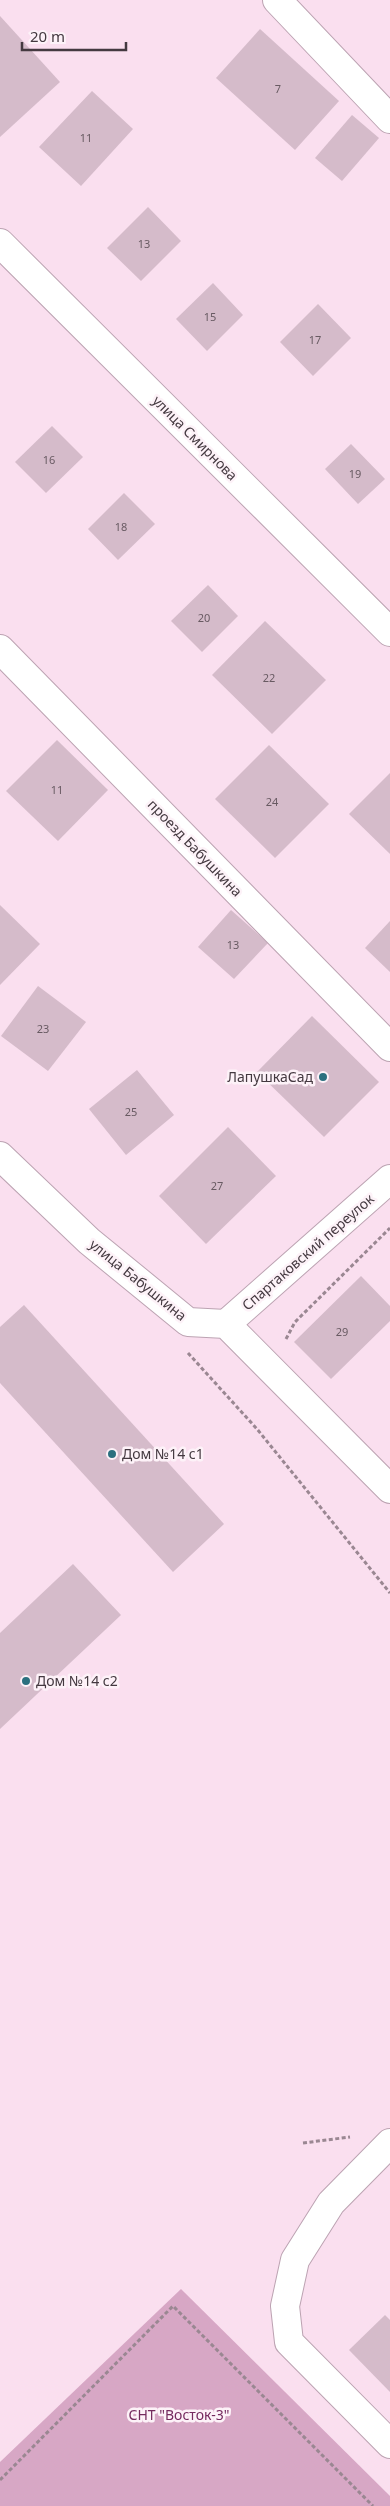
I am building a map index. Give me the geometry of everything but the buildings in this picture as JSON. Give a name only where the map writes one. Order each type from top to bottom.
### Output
[{"type":"street","points":[[277,0],[390,119]]},
{"type":"street","name":"улица Смирнова","points":[[0,243],[390,632]]},
{"type":"street","name":"проезд Бабушкина","points":[[0,650],[390,1047]]},
{"type":"street","name":"улица Бабушкина","points":[[0,1156],[89,1241],[188,1322],[226,1324]]},
{"type":"street","name":"Спартаковский переулок","points":[[226,1324],[390,1180]]},
{"type":"street","points":[[226,1324],[390,1489]]},
{"type":"street","points":[[390,2143],[331,2203],[295,2260],[285,2306],[289,2342],[390,2444]]},
{"type":"path","points":[[271,1369],[294,1322],[390,1228]]},
{"type":"path","points":[[188,1322],[188,1356],[257,1429],[390,1593]]},
{"type":"path","points":[[303,2143],[351,2137]]},
{"type":"path","points":[[0,2480],[173,2306],[373,2506]]},
{"type":"green space","name":"СНТ \"Восток-3\"","points":[[181,2289],[390,2496],[390,2506],[0,2506],[0,2462]]},
{"type":"place","name":"ЛапушкаСад","points":[[323,1077]]},
{"type":"place","name":"Дом №14 с1","points":[[112,1454]]},
{"type":"place","name":"Дом №14 с2","points":[[26,1681]]}]
